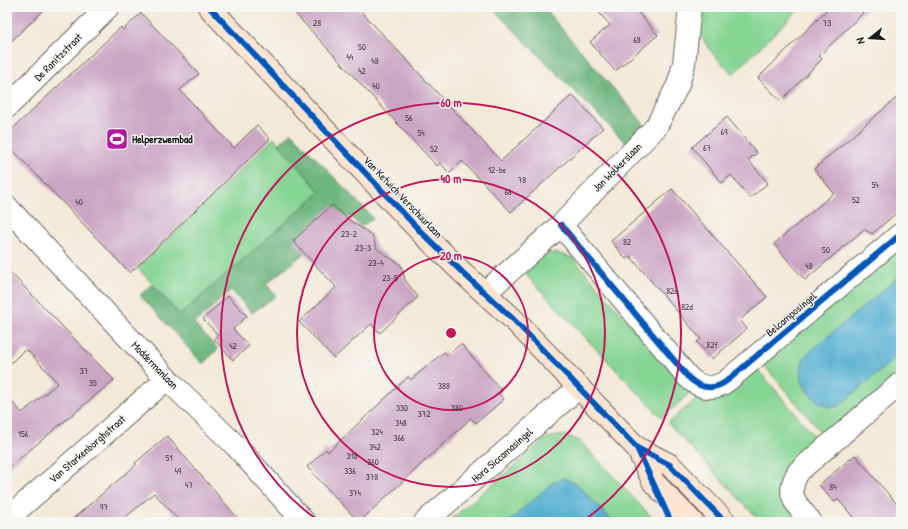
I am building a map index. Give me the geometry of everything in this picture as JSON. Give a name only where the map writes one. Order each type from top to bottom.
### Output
[{"type":"main road","name":"Van Ketwich Verschuurlaan","points":[[209,7],[421,232],[513,319],[637,448],[654,483],[692,522]]},
{"type":"main road","name":"Van Ketwich Verschuurlaan","points":[[637,448],[670,465],[725,522]]},
{"type":"street","name":"De Ranitzstraat","points":[[7,107],[108,7]]},
{"type":"street","name":"Jan Wolkerslaan","points":[[485,293],[561,225],[656,127],[678,85],[684,64],[690,7]]},
{"type":"street","name":"Moddermanlaan","points":[[7,207],[167,379],[236,446],[304,522]]},
{"type":"street","name":"Belcamposingel","points":[[561,225],[688,377],[701,386],[709,388],[722,384],[901,234]]},
{"type":"street","name":"Van Starkenborghstraat","points":[[7,520],[167,379]]},
{"type":"street","points":[[811,522],[793,499],[792,489],[794,479],[799,471],[901,383]]},
{"type":"street","name":"Hora Siccamasingel","points":[[425,522],[579,387]]},
{"type":"green space","points":[[491,7],[543,7],[644,124],[627,144]]},
{"type":"green space","points":[[698,7],[801,7],[733,74],[706,45],[700,29]]},
{"type":"green space","points":[[291,132],[373,218],[361,227],[350,216],[266,284],[276,296],[252,313],[231,290],[194,324],[218,349],[203,364],[140,295],[152,285],[180,315],[320,192],[279,144]]},
{"type":"green space","points":[[274,138],[320,192],[180,315],[138,268]]},
{"type":"green space","points":[[901,244],[901,275],[804,359],[802,378],[803,384],[809,394],[819,402],[836,407],[901,353],[901,375],[827,439],[762,363]]},
{"type":"green space","points":[[549,253],[557,253],[573,258],[680,381],[692,391],[662,418],[526,275],[535,261]]},
{"type":"green space","points":[[756,367],[820,443],[784,475],[780,481],[779,488],[783,500],[802,522],[761,522],[668,423],[701,395]]},
{"type":"green space","points":[[565,435],[580,441],[656,522],[613,522],[577,484],[552,484],[508,522],[448,522],[547,438]]},
{"type":"water","points":[[901,275],[901,353],[839,406],[831,407],[821,403],[810,394],[801,376],[801,369],[806,355]]},
{"type":"water","points":[[564,478],[577,484],[613,522],[508,522],[552,483]]},
{"type":"building","points":[[7,7],[47,7],[7,45]]},
{"type":"building","points":[[289,7],[357,7],[501,161],[572,95],[603,128],[511,212],[462,161],[450,173],[440,163],[437,166]]},
{"type":"building","points":[[594,7],[633,7],[658,35],[615,71],[590,42],[610,25]]},
{"type":"building","points":[[830,7],[869,7],[819,56],[822,59],[781,101],[758,78]]},
{"type":"building","name":"Helperzwembad","points":[[141,13],[199,74],[180,90],[234,148],[257,125],[270,139],[130,273],[7,144],[7,134],[121,27],[123,30]]},
{"type":"building","points":[[901,94],[901,209],[872,234],[864,229],[805,280],[774,244],[834,193],[814,169]]},
{"type":"building","points":[[727,117],[757,153],[748,160],[768,183],[750,198],[731,175],[722,183],[692,147]]},
{"type":"building","points":[[672,189],[767,297],[740,320],[747,329],[712,359],[697,342],[701,339],[630,256],[626,259],[611,241]]},
{"type":"building","points":[[332,205],[349,220],[372,235],[377,249],[401,265],[405,280],[418,297],[380,333],[371,324],[334,358],[299,322],[336,287],[293,241]]},
{"type":"building","points":[[7,269],[114,380],[7,469],[7,396],[22,413],[58,383],[27,350],[22,352],[7,367]]},
{"type":"building","points":[[228,296],[247,316],[233,329],[249,346],[233,360],[214,339],[218,335],[203,319]]},
{"type":"building","points":[[461,344],[502,391],[499,394],[504,399],[476,423],[471,418],[359,522],[307,467],[326,449],[328,452],[408,377],[411,380],[444,352],[447,355]]},
{"type":"building","points":[[167,436],[241,522],[180,522],[154,493],[120,522],[69,522],[136,465],[135,463]]},
{"type":"building","points":[[855,455],[901,509],[901,522],[857,522],[838,499],[834,502],[819,485]]},
{"type":"cycle path","points":[[209,7],[421,232],[513,319],[637,448],[671,522]]},
{"type":"cycle path","points":[[561,225],[688,377],[697,384],[707,387],[723,384],[901,234]]},
{"type":"cycle path","points":[[637,448],[670,465],[725,522]]},
{"type":"place","name":"Helperzwembad","points":[[117,139]]}]
